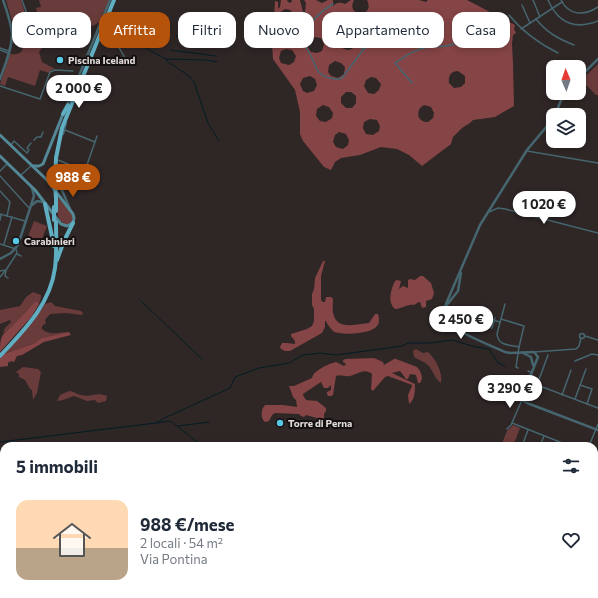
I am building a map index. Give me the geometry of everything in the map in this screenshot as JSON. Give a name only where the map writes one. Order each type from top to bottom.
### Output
[{"type":"highway","points":[[0,354],[40,305],[51,280],[56,214],[54,183],[56,148],[60,127],[113,0]]},
{"type":"highway","points":[[63,114],[70,103]]},
{"type":"highway","points":[[55,195],[55,268]]},
{"type":"highway","points":[[45,204],[54,246]]},
{"type":"highway","points":[[0,354],[27,326],[42,305],[50,287],[61,248],[74,222]]},
{"type":"main road","points":[[32,165],[40,166],[43,164],[63,114]]},
{"type":"main road","points":[[0,133],[3,138],[47,180],[55,195],[71,211],[74,216],[74,222],[68,226],[62,224],[31,186],[0,156]]},
{"type":"street","points":[[0,79],[12,41],[12,30],[3,0]]},
{"type":"street","points":[[22,0],[26,12]]},
{"type":"street","points":[[109,12],[113,0]]},
{"type":"street","points":[[63,114],[113,0]]},
{"type":"street","points":[[534,0],[540,17]]},
{"type":"street","points":[[548,0],[552,9],[562,19],[573,24],[584,25],[598,21]]},
{"type":"street","points":[[522,29],[562,1],[570,10],[578,14],[583,14],[598,7]]},
{"type":"street","points":[[333,4],[312,20],[304,38],[305,45],[316,69],[323,76],[336,79],[342,78],[363,50],[366,48]]},
{"type":"street","points":[[522,5],[530,23]]},
{"type":"street","points":[[510,18],[522,29],[558,53]]},
{"type":"street","points":[[536,19],[550,34],[574,46]]},
{"type":"street","points":[[71,211],[61,190],[58,175],[58,160],[64,129],[99,40]]},
{"type":"street","points":[[412,83],[396,63],[405,56],[420,49],[431,46],[452,45]]},
{"type":"street","points":[[119,48],[129,65]]},
{"type":"street","points":[[0,49],[9,52]]},
{"type":"street","points":[[586,71],[598,59]]},
{"type":"street","points":[[0,86],[40,99],[52,71],[73,71]]},
{"type":"street","points":[[546,128],[527,151],[478,229],[445,308],[445,318],[452,327],[510,353],[576,349],[580,346],[582,338],[580,336],[581,334],[598,340]]},
{"type":"street","points":[[64,129],[95,142]]},
{"type":"street","points":[[34,140],[37,137],[40,137],[43,132]]},
{"type":"street","points":[[80,185],[97,136]]},
{"type":"street","points":[[11,145],[14,141],[26,153],[29,150],[27,148],[31,143]]},
{"type":"street","points":[[527,151],[598,163]]},
{"type":"street","points":[[58,160],[84,171]]},
{"type":"street","points":[[0,171],[7,163]]},
{"type":"street","points":[[20,176],[32,165]]},
{"type":"street","points":[[0,176],[30,208]]},
{"type":"street","points":[[0,259],[16,249],[20,242],[34,193],[31,186]]},
{"type":"street","points":[[55,195],[61,193],[61,190]]},
{"type":"street","points":[[0,191],[10,202],[7,216]]},
{"type":"street","points":[[30,208],[38,201],[42,201],[45,204]]},
{"type":"street","points":[[489,212],[498,208],[505,208],[598,233]]},
{"type":"street","points":[[0,220],[1,214],[26,221]]},
{"type":"street","points":[[4,245],[12,217]]},
{"type":"street","points":[[0,244],[16,249]]},
{"type":"street","points":[[0,277],[17,254],[16,249]]},
{"type":"street","points":[[17,254],[21,256]]},
{"type":"street","points":[[445,308],[455,295],[459,285],[462,267]]},
{"type":"street","points":[[0,271],[6,270]]},
{"type":"street","points":[[6,270],[5,276],[8,278]]},
{"type":"street","points":[[454,285],[457,283],[459,285]]},
{"type":"street","points":[[452,290],[452,294],[455,295]]},
{"type":"street","points":[[505,304],[497,334],[499,340],[507,345],[519,346]]},
{"type":"street","points":[[489,318],[500,322]]},
{"type":"street","points":[[486,326],[492,328],[495,318]]},
{"type":"street","points":[[501,319],[524,326],[519,346],[516,367],[518,368]]},
{"type":"street","points":[[507,429],[512,423],[522,400],[537,358],[540,353],[544,351]]},
{"type":"street","points":[[533,352],[531,358],[533,369]]},
{"type":"street","points":[[533,352],[537,358]]},
{"type":"street","points":[[521,353],[531,358],[537,358]]},
{"type":"street","points":[[575,361],[592,354],[598,355]]},
{"type":"street","points":[[537,385],[548,355]]},
{"type":"street","points":[[575,399],[586,369]]},
{"type":"street","points":[[562,395],[571,370]]},
{"type":"street","points":[[532,383],[598,408]]},
{"type":"street","points":[[580,385],[592,389],[587,404]]},
{"type":"street","points":[[522,400],[597,429]]},
{"type":"street","points":[[512,423],[560,442]]},
{"type":"street","points":[[591,442],[598,424]]},
{"type":"street","points":[[524,442],[528,430]]},
{"type":"street","points":[[542,442],[544,436]]},
{"type":"shaded area","points":[[6,0],[21,0],[25,12],[12,12],[12,21]]},
{"type":"shaded area","points":[[39,0],[109,0],[104,12],[99,12],[99,22],[93,26],[91,26],[91,12],[37,12],[36,8],[41,7]]},
{"type":"shaded area","points":[[281,0],[287,0],[291,3],[292,0],[300,0],[303,12],[292,12],[285,9],[280,12],[274,12],[275,1],[278,2],[278,9],[280,7]]},
{"type":"shaded area","points":[[304,0],[316,0],[322,3],[328,0],[333,0],[333,6],[337,3],[345,4],[351,0],[354,0],[352,6],[356,12],[322,12],[322,40],[321,38],[314,37],[314,12],[305,12],[306,3]]},
{"type":"shaded area","points":[[367,0],[419,0],[426,2],[428,0],[467,0],[490,12],[452,12],[452,48],[510,48],[510,22],[515,25],[514,29],[516,33],[513,35],[512,44],[514,106],[495,117],[473,120],[453,137],[451,144],[422,166],[409,155],[397,149],[381,147],[360,155],[341,158],[335,162],[331,170],[324,167],[303,141],[300,134],[300,112],[295,90],[273,59],[272,48],[308,48],[311,52],[317,53],[322,51],[323,48],[342,48],[347,50],[353,48],[444,48],[444,12],[365,12],[368,10],[369,6]],"holes":[[[286,49],[292,50],[296,56],[294,62],[289,65],[281,63],[279,58],[281,51]],[[335,61],[341,63],[345,67],[344,74],[338,78],[331,76],[328,72],[329,65]],[[456,71],[465,76],[465,83],[461,87],[454,88],[449,83],[449,78],[452,73]],[[310,76],[315,79],[317,85],[314,91],[307,93],[303,91],[300,84],[303,78]],[[371,77],[376,78],[381,84],[379,90],[374,94],[368,93],[364,86],[366,80]],[[346,92],[351,92],[356,96],[356,103],[352,108],[346,108],[341,103],[341,97]],[[323,105],[329,107],[333,113],[332,118],[326,122],[320,121],[316,116],[317,109]],[[424,105],[431,107],[434,113],[433,118],[428,122],[422,121],[418,116],[420,108]],[[370,119],[377,120],[380,126],[379,131],[373,135],[366,134],[363,128],[364,122]],[[339,132],[346,134],[349,140],[348,145],[343,149],[336,147],[333,142],[335,135]]]},
{"type":"shaded area","points":[[42,48],[39,52],[42,62],[55,69],[51,70],[49,73],[40,70],[35,86],[8,77],[5,86],[0,84],[10,54],[19,53],[23,49]]},
{"type":"shaded area","points":[[598,64],[598,95],[596,95],[586,85],[586,75]]},
{"type":"shaded area","points":[[57,196],[73,216],[72,223],[67,225],[60,220],[57,209]]},
{"type":"shaded area","points":[[34,221],[47,226],[39,247],[26,242]]},
{"type":"shaded area","points":[[323,261],[325,261],[321,276],[321,300],[325,302],[326,297],[331,297],[333,299],[333,312],[336,320],[344,325],[369,323],[375,314],[378,314],[379,323],[374,329],[369,331],[349,334],[337,333],[333,331],[325,321],[325,327],[322,333],[290,351],[285,351],[280,347],[282,343],[295,344],[291,334],[312,326],[314,321],[314,309],[312,305],[312,294],[315,278]]},
{"type":"shaded area","points":[[420,276],[423,276],[431,283],[434,293],[432,299],[426,301],[426,307],[422,308],[419,302],[414,305],[395,309],[390,299],[395,281],[401,281],[399,289],[403,286],[408,288],[408,280],[415,280]]},
{"type":"shaded area","points":[[33,292],[41,295],[39,304],[38,302],[29,308],[7,331],[3,333],[5,328],[11,322],[10,320],[0,324],[0,310],[20,306],[26,297]]},
{"type":"shaded area","points":[[35,302],[38,302],[39,304],[32,316],[0,352],[0,343],[3,335]]},
{"type":"shaded area","points":[[51,302],[55,306],[81,311],[83,313],[82,315],[66,313],[50,314],[45,320],[46,323],[42,326],[42,329],[51,333],[69,332],[41,338],[35,343],[4,354],[34,320],[45,304]]},
{"type":"shaded area","points":[[69,332],[71,335],[44,342],[22,355],[17,356],[14,362],[11,361],[9,363],[8,361],[8,366],[0,367],[0,358],[4,354],[35,343],[41,338]]},
{"type":"shaded area","points":[[416,349],[423,353],[428,352],[434,358],[440,371],[441,383],[428,365],[414,357],[413,351]]},
{"type":"shaded area","points":[[374,358],[383,362],[384,365],[396,359],[417,367],[422,377],[420,383],[418,383],[416,375],[410,374],[408,379],[406,379],[400,371],[392,373],[415,384],[414,398],[409,404],[408,395],[412,385],[388,376],[385,377],[373,391],[371,389],[372,374],[363,371],[349,376],[336,376],[333,395],[331,396],[328,396],[327,392],[331,390],[331,385],[328,388],[324,388],[321,382],[303,394],[306,400],[317,401],[326,408],[324,420],[306,415],[304,417],[299,414],[275,413],[269,421],[265,422],[263,420],[262,414],[265,405],[297,407],[296,400],[293,397],[289,386],[294,386],[312,378],[318,370],[336,362],[344,366],[346,364],[343,360],[346,359]]},
{"type":"shaded area","points":[[23,367],[38,369],[41,372],[37,393],[33,400],[32,390],[25,380],[19,377],[19,374],[16,372]]},
{"type":"shaded area","points":[[69,391],[85,396],[97,394],[107,396],[106,401],[98,403],[95,400],[87,401],[74,396],[57,401],[60,395]]},
{"type":"shaded area","points":[[513,425],[520,428],[515,442],[503,442],[507,431]]},
{"type":"waterway","points":[[145,48],[166,59],[205,60],[217,62]]},
{"type":"waterway","points":[[170,50],[216,56]]},
{"type":"waterway","points":[[166,59],[189,76],[194,82],[208,123],[219,141]]},
{"type":"waterway","points":[[141,301],[203,360]]},
{"type":"waterway","points":[[169,416],[230,388],[235,377],[259,368],[289,363],[303,355],[320,353],[336,355],[402,346],[408,343],[430,343],[452,340],[489,349],[498,363],[505,366]]},
{"type":"waterway","points":[[0,442],[156,423],[168,416]]},
{"type":"waterway","points":[[157,423],[172,422],[197,442]]},
{"type":"waterway","points":[[178,426],[209,422]]},
{"type":"place","name":"Piscina Iceland","points":[[60,60]]},
{"type":"place","name":"Carabinieri","points":[[16,241]]},
{"type":"place","name":"Torre di Perna","points":[[280,423]]}]
